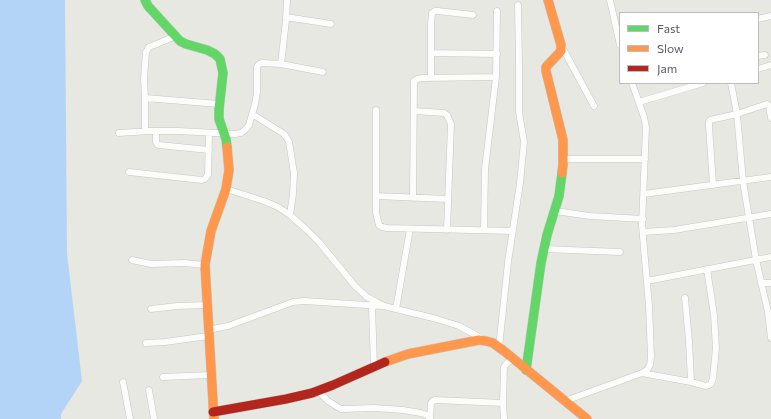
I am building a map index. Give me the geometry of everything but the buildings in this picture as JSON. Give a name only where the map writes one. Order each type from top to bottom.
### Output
[{"type":"street","points":[[145,0],[148,6],[180,41],[215,54],[220,59],[222,65],[223,74],[219,104],[219,119],[226,139],[229,170],[226,189],[211,231],[205,265],[213,416],[312,393],[408,354],[479,340],[486,340]]},
{"type":"street","points":[[281,64],[287,0]]},
{"type":"street","points":[[548,0],[561,45],[594,106]]},
{"type":"street","points":[[611,0],[619,38]]},
{"type":"street","points":[[499,348],[508,262],[520,183],[524,142],[519,112],[518,5]]},
{"type":"street","points":[[431,78],[432,13],[434,11],[438,11],[473,15]]},
{"type":"street","points":[[484,230],[485,169],[496,77],[497,11]]},
{"type":"street","points":[[759,19],[771,16]]},
{"type":"street","points":[[286,17],[331,24]]},
{"type":"street","points":[[145,131],[144,78],[146,52],[149,48],[176,36]]},
{"type":"street","points":[[526,370],[541,263],[547,235],[559,196],[563,159],[563,140],[561,129],[546,71],[546,67],[561,51],[561,45]]},
{"type":"street","points":[[431,53],[497,54]]},
{"type":"street","points":[[759,56],[765,55]]},
{"type":"street","points":[[119,133],[156,131],[224,134],[241,133],[246,129],[255,104],[257,93],[257,66],[259,64],[281,64],[323,72]]},
{"type":"street","points":[[759,69],[771,65]]},
{"type":"street","points":[[413,198],[414,81],[417,79],[431,78],[496,77]]},
{"type":"street","points":[[564,401],[642,374],[650,365],[651,356],[643,232],[646,127],[632,84]]},
{"type":"street","points":[[639,102],[700,84]]},
{"type":"street","points":[[731,84],[737,114],[743,181],[756,260],[768,312],[771,338]]},
{"type":"street","points":[[145,98],[219,104]]},
{"type":"street","points":[[713,184],[710,120],[737,114],[767,104],[769,106],[771,118]]},
{"type":"street","points":[[376,110],[376,213],[379,225],[387,228],[513,231]]},
{"type":"street","points":[[414,111],[444,113],[449,118],[447,230]]},
{"type":"street","points":[[252,114],[284,134],[289,142],[294,173],[290,215]]},
{"type":"street","points":[[156,131],[156,142],[159,146],[209,150]]},
{"type":"street","points":[[129,172],[202,180],[205,179],[208,174],[209,133]]},
{"type":"street","points":[[563,159],[645,159]]},
{"type":"street","points":[[644,194],[771,177]]},
{"type":"street","points":[[226,189],[264,201],[278,207],[290,215],[319,242],[355,286],[367,297],[384,306],[459,326],[493,343],[587,419]]},
{"type":"street","points":[[376,196],[448,199]]},
{"type":"street","points":[[555,211],[590,216],[643,219]]},
{"type":"street","points":[[643,232],[674,230],[771,214]]},
{"type":"street","points":[[396,309],[410,229]]},
{"type":"street","points":[[544,249],[620,252]]},
{"type":"street","points":[[647,281],[771,257]]},
{"type":"street","points":[[132,260],[151,264],[184,263],[205,265]]},
{"type":"street","points":[[642,374],[706,386],[711,384],[716,348],[714,315],[707,269]]},
{"type":"street","points":[[761,283],[771,283]]},
{"type":"street","points":[[685,298],[691,382]]},
{"type":"street","points":[[146,343],[165,342],[208,333],[293,302],[304,301],[384,306]]},
{"type":"street","points":[[151,309],[206,305]]},
{"type":"street","points":[[372,306],[374,367]]},
{"type":"street","points":[[504,419],[504,367],[513,359]]},
{"type":"street","points":[[163,377],[210,375]]},
{"type":"street","points":[[123,382],[130,419]]},
{"type":"street","points":[[149,390],[154,419]]},
{"type":"street","points":[[318,391],[328,401],[341,409],[374,408],[403,410],[421,413],[430,418],[432,403],[435,400],[503,403]]},
{"type":"water","points":[[0,0],[65,0],[67,253],[82,381],[61,414],[61,419],[0,419]]},
{"type":"traffic: fast","points":[[145,0],[148,6],[180,41],[207,50],[215,54],[220,59],[223,73],[219,119],[226,139],[227,147]]},
{"type":"traffic: fast","points":[[526,370],[541,263],[547,235],[559,196],[562,173]]},
{"type":"traffic: slow","points":[[548,0],[561,45],[561,51],[546,67],[546,71],[563,140],[562,173]]},
{"type":"traffic: slow","points":[[214,419],[205,265],[211,231],[226,189],[229,170],[227,147]]},
{"type":"traffic: slow","points":[[385,362],[408,354],[479,340],[486,341],[493,343],[504,351],[587,419]]},
{"type":"traffic: jam","points":[[213,412],[312,393],[385,362]]}]
